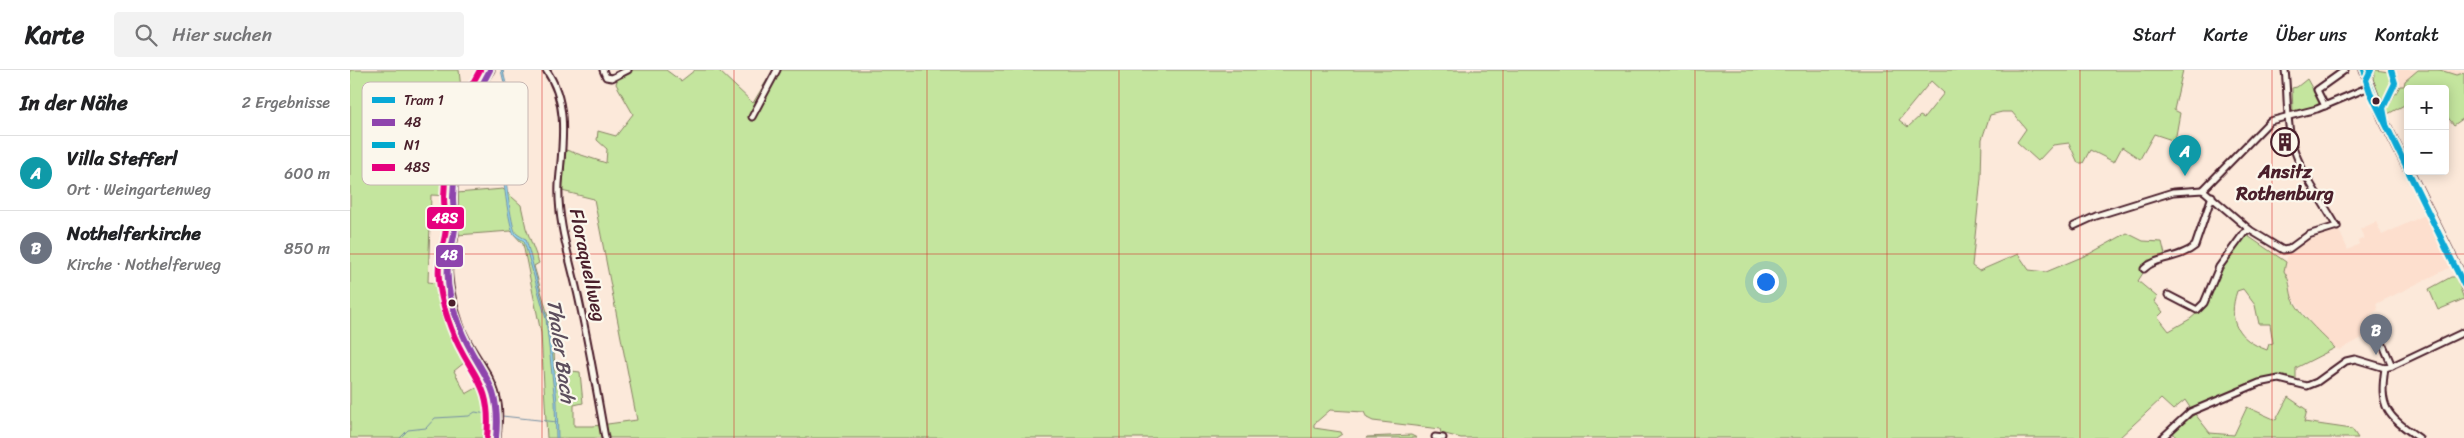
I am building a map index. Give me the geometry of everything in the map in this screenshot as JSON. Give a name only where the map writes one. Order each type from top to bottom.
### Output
[{"type":"main road","points":[[484,82],[490,70]]},
{"type":"main road","points":[[2364,70],[2404,161]]},
{"type":"main road","points":[[2411,175],[2464,281]]},
{"type":"main road","points":[[455,185],[454,235],[447,266],[448,277],[459,325],[467,344],[488,377],[495,395],[497,411],[496,438]]},
{"type":"street","name":"Floraquellweg","points":[[546,70],[554,81],[563,124],[560,184],[562,228],[592,358],[606,438]]},
{"type":"street","points":[[603,70],[606,77],[612,78],[628,70]]},
{"type":"street","points":[[752,117],[777,70]]},
{"type":"street","points":[[2074,226],[2096,216],[2173,192],[2203,190],[2250,230],[2283,250],[2289,249],[2308,235],[2337,227],[2316,194],[2295,151],[2288,116],[2285,70]]},
{"type":"street","points":[[2325,106],[2317,90],[2345,70]]},
{"type":"street","points":[[2203,190],[2269,122],[2325,106],[2370,87]]},
{"type":"street","points":[[2144,269],[2151,263],[2176,258],[2195,246],[2212,196]]},
{"type":"street","points":[[2168,295],[2197,310],[2204,303],[2220,267],[2244,233],[2250,230]]},
{"type":"street","points":[[2162,438],[2190,412],[2259,383],[2279,380],[2307,386],[2317,382],[2346,361],[2355,359],[2385,368],[2464,332]]},
{"type":"street","points":[[2380,338],[2392,366]]},
{"type":"street","points":[[2385,368],[2381,393],[2385,405],[2397,422],[2419,438]]},
{"type":"street","points":[[1435,437],[1443,438]]},
{"type":"shaded area","points":[[2366,70],[2464,70],[2464,118],[2454,125],[2449,119],[2449,85],[2404,85],[2404,105],[2385,117]]},
{"type":"shaded area","points":[[2425,215],[2451,267],[2376,304],[2378,310],[2371,314],[2378,333],[2360,339],[2340,350],[2335,348],[2317,331],[2292,297],[2291,283],[2284,271],[2289,249],[2308,235],[2337,226],[2348,250],[2359,244],[2358,241],[2364,238],[2360,229],[2376,222],[2382,235]]},
{"type":"green space","points":[[350,70],[459,70],[460,82],[362,82],[362,185],[452,185],[451,196],[431,195],[428,282],[444,284],[452,314],[470,358],[454,371],[466,394],[487,382],[492,410],[491,438],[350,438]]},
{"type":"green space","points":[[630,70],[666,70],[681,81],[695,70],[718,70],[753,103],[773,70],[2183,70],[2174,110],[2180,113],[2175,141],[2154,134],[2140,159],[2122,147],[2114,162],[2090,150],[2083,163],[2078,163],[2069,143],[2053,145],[2038,161],[2017,142],[2026,129],[2012,112],[1990,115],[1982,139],[1981,178],[1972,266],[1979,271],[2018,254],[2029,270],[2046,272],[2089,254],[2127,233],[2143,241],[2162,242],[2166,259],[2148,260],[2140,270],[2143,273],[2138,281],[2157,297],[2154,301],[2163,312],[2158,317],[2169,331],[2190,319],[2203,308],[2223,265],[2245,234],[2286,262],[2284,271],[2295,304],[2335,348],[2296,368],[2296,382],[2281,378],[2268,379],[2191,409],[2185,400],[2173,410],[2161,399],[2119,438],[1461,438],[1441,433],[1440,429],[1373,421],[1367,418],[1364,412],[1330,410],[1314,424],[1314,428],[1341,432],[1342,434],[1336,438],[547,438],[541,333],[523,244],[511,231],[457,235],[457,193],[503,189],[521,205],[526,228],[539,263],[534,266],[553,333],[555,369],[580,372],[583,403],[574,405],[574,426],[593,426],[637,420],[594,199],[562,191],[566,150],[606,163],[607,149],[597,140],[598,131],[616,136],[633,114],[616,84],[618,77]],"holes":[[[1931,81],[1944,93],[1924,118],[1920,116],[1908,127],[1899,120]],[[2243,289],[2255,305],[2259,324],[2270,324],[2273,343],[2269,344],[2267,350],[2248,340],[2237,328],[2234,320],[2234,302],[2237,291]]]},
{"type":"green space","points":[[2376,70],[2388,72],[2393,81],[2390,89],[2380,101],[2372,81]]},
{"type":"green space","points":[[2418,70],[2440,70],[2456,75],[2464,73],[2464,118],[2454,125],[2449,119],[2449,85],[2404,85],[2405,81]]},
{"type":"green space","points":[[2307,79],[2322,106],[2293,112],[2292,88],[2297,87]]},
{"type":"green space","points":[[2400,86],[2404,86],[2404,105],[2386,115],[2386,110]]},
{"type":"green space","points":[[2451,277],[2456,277],[2464,299],[2438,310],[2429,289]]},
{"type":"green space","points":[[2288,397],[2307,410],[2304,422],[2352,429],[2358,438],[2176,438],[2173,432],[2195,414],[2210,433],[2234,435],[2247,407],[2276,420]]},
{"type":"green space","points":[[1411,435],[1417,438],[1366,438],[1367,437]]},
{"type":"water","points":[[501,70],[503,70],[504,82]]},
{"type":"water","points":[[504,185],[507,185],[514,229],[516,233],[526,239],[547,318],[557,402],[558,438],[556,438],[555,402],[546,319],[524,241],[515,235],[512,229]]},
{"type":"waterway","points":[[2184,194],[2201,193]]},
{"type":"waterway","points":[[400,438],[408,430],[426,428],[435,418],[469,416],[475,412],[492,415]]},
{"type":"waterway","points":[[502,416],[557,422]]},
{"type":"tram line","name":"1","points":[[2371,70],[2366,80],[2370,92],[2404,162]]},
{"type":"tram line","name":"1","points":[[2386,124],[2383,108],[2395,83],[2391,70]]},
{"type":"tram line","name":"1","points":[[2410,175],[2464,285]]},
{"type":"transit line","name":"48S","points":[[473,82],[480,70]]},
{"type":"transit line","name":"48","points":[[483,82],[490,70]]},
{"type":"transit line","name":"N1","points":[[2364,70],[2383,119],[2404,160]]},
{"type":"transit line","name":"N1","points":[[2411,175],[2464,281]]},
{"type":"transit line","name":"48S","points":[[445,185],[446,228],[440,260],[439,281],[451,328],[483,390],[488,418],[487,437]]},
{"type":"transit line","name":"48","points":[[454,185],[455,228],[448,273],[450,296],[466,341],[492,389],[497,418],[496,438]]},
{"type":"place","name":"Ansitz Rothenburg","points":[[2285,142]]},
{"type":"place","name":"Villa Stefferl","points":[[2185,176]]},
{"type":"place","name":"Nothelferkirche","points":[[2376,355]]},
{"type":"water label","name":"Thaler Bach","points":[[561,351]]}]
